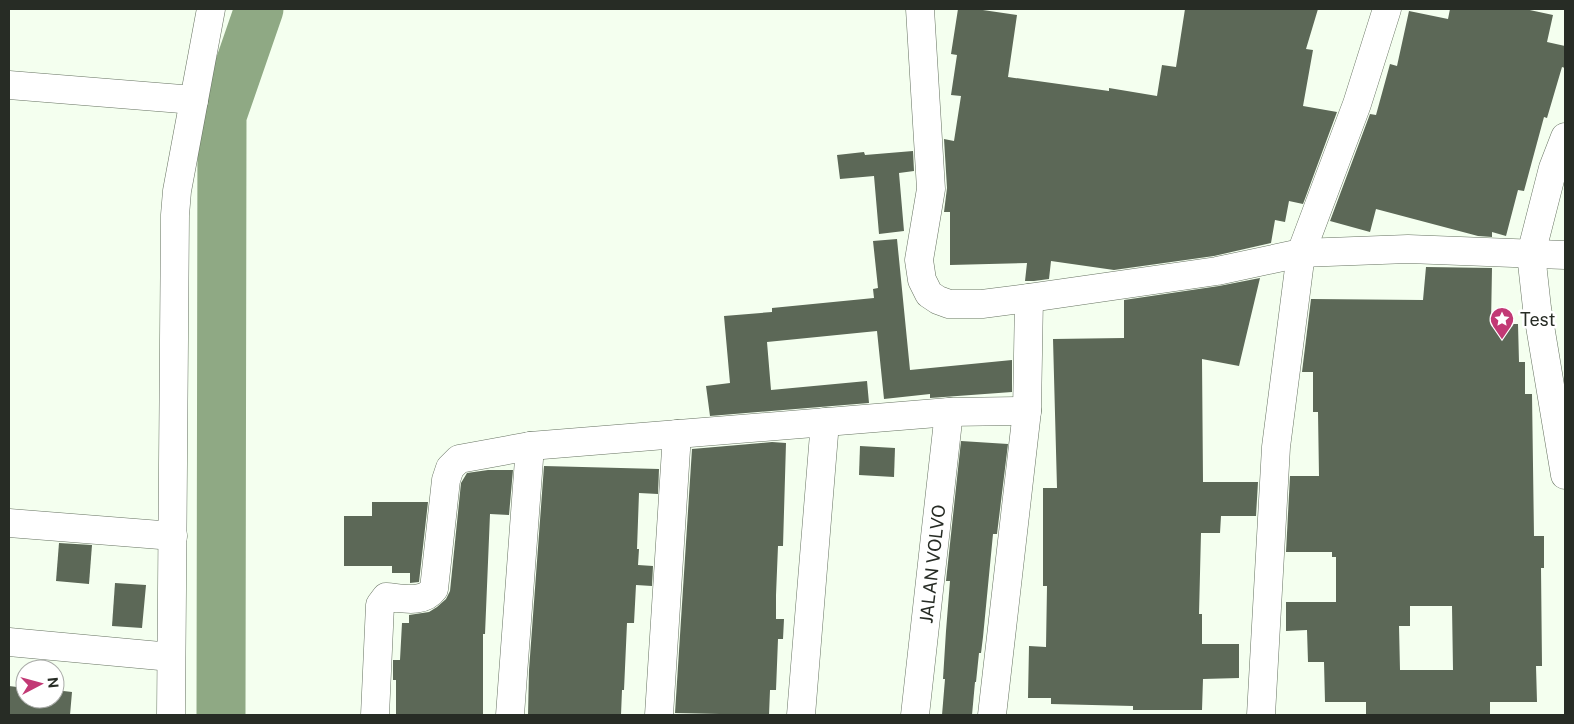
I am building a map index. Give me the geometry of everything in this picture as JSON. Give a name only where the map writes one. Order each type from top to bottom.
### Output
[{"type":"street","points":[[171,715],[177,191],[211,9]]},
{"type":"street","points":[[920,9],[931,189],[920,260],[922,280],[929,294],[938,300],[949,304],[982,304],[1217,271],[1301,253],[1408,249],[1565,255]]},
{"type":"street","points":[[1262,715],[1276,447],[1301,253],[1358,104],[1387,9]]},
{"type":"street","points":[[9,85],[194,100]]},
{"type":"street","points":[[1565,138],[1553,168],[1531,254],[1537,308],[1565,475]]},
{"type":"street","points":[[992,715],[1026,411],[1028,298]]},
{"type":"street","points":[[375,715],[380,605],[386,597],[420,599],[430,595],[434,589],[446,480],[450,468],[459,459],[530,446],[949,412],[1026,411]]},
{"type":"street","name":"JALAN VOLVO","points":[[915,715],[949,412]]},
{"type":"street","points":[[800,715],[825,422]]},
{"type":"street","points":[[659,715],[678,434]]},
{"type":"street","points":[[510,715],[530,446]]},
{"type":"street","points":[[9,523],[173,536]]},
{"type":"street","points":[[9,642],[171,657]]},
{"type":"building","points":[[958,9],[976,9],[1017,15],[1008,77],[1109,91],[1109,88],[1157,96],[1162,65],[1176,67],[1185,9],[1318,9],[1306,49],[1313,50],[1303,106],[1337,112],[1303,204],[1289,201],[1285,222],[1275,220],[1271,243],[1214,256],[1114,270],[1051,261],[1049,279],[1034,281],[1025,281],[1027,263],[950,265],[950,212],[944,212],[947,188],[944,139],[954,141],[961,96],[951,95],[957,55],[951,54]]},
{"type":"building","points":[[1450,9],[1525,9],[1553,15],[1547,42],[1565,46],[1565,68],[1562,67],[1547,118],[1544,117],[1524,191],[1518,190],[1506,236],[1492,232],[1492,237],[1478,236],[1376,209],[1370,232],[1330,221],[1370,114],[1376,115],[1390,64],[1397,66],[1409,11],[1448,19]]},
{"type":"building","points":[[913,151],[914,171],[899,173],[904,231],[879,234],[874,176],[840,179],[837,155],[864,152],[865,155]]},
{"type":"building","points":[[897,239],[910,370],[1012,360],[1012,392],[930,398],[930,394],[884,399],[877,331],[767,342],[771,390],[867,381],[869,403],[710,416],[706,386],[730,383],[724,316],[772,312],[772,308],[874,298],[873,289],[878,288],[873,241]]},
{"type":"building","points":[[1426,267],[1492,268],[1491,324],[1518,324],[1519,362],[1525,362],[1525,394],[1532,394],[1534,536],[1544,536],[1544,568],[1541,568],[1542,666],[1536,666],[1537,702],[1490,702],[1490,715],[1366,715],[1366,702],[1325,702],[1324,662],[1308,662],[1307,630],[1286,631],[1286,602],[1336,602],[1336,557],[1332,557],[1332,552],[1286,552],[1290,476],[1319,476],[1318,412],[1313,412],[1313,372],[1302,372],[1311,299],[1423,300]],"holes":[[[1410,606],[1452,606],[1453,670],[1400,670],[1399,626],[1410,626]]]},
{"type":"building","points":[[1260,278],[1239,366],[1202,359],[1203,482],[1258,482],[1256,516],[1221,516],[1220,533],[1201,533],[1199,614],[1202,614],[1202,644],[1239,644],[1239,678],[1203,679],[1202,710],[1133,710],[1133,706],[1051,704],[1051,698],[1028,698],[1029,646],[1046,647],[1047,586],[1043,586],[1043,488],[1057,488],[1053,339],[1124,338],[1124,300]]},
{"type":"building","points":[[961,441],[1008,444],[997,534],[993,534],[983,637],[981,653],[979,653],[972,715],[942,715],[950,581],[946,581]]},
{"type":"building","points":[[772,442],[786,443],[783,546],[778,546],[776,595],[776,619],[784,619],[783,639],[778,639],[776,690],[770,690],[769,715],[675,713],[692,449]]},
{"type":"building","points":[[860,446],[895,448],[894,477],[859,475]]},
{"type":"building","points":[[544,466],[659,469],[658,494],[639,493],[638,565],[653,566],[652,586],[636,585],[634,623],[627,623],[621,715],[528,715],[529,670]]},
{"type":"building","points":[[488,470],[513,470],[509,515],[490,514],[485,634],[483,634],[483,715],[396,715],[396,680],[393,680],[393,660],[400,660],[402,623],[409,623],[409,615],[429,612],[446,599],[450,591],[461,483],[467,473]]},
{"type":"building","points":[[372,502],[428,502],[419,582],[410,583],[410,573],[392,573],[392,566],[344,566],[344,516],[372,516]]},
{"type":"building","points":[[59,543],[92,545],[89,584],[56,581]]},
{"type":"building","points":[[115,583],[146,585],[142,628],[112,626]]},
{"type":"building","points":[[9,686],[15,687],[15,709],[65,709],[65,691],[72,692],[70,715],[9,715]]},
{"type":"waterway","points":[[221,715],[222,116],[259,9]]},
{"type":"place","name":"Test","points":[[1502,340]]}]
